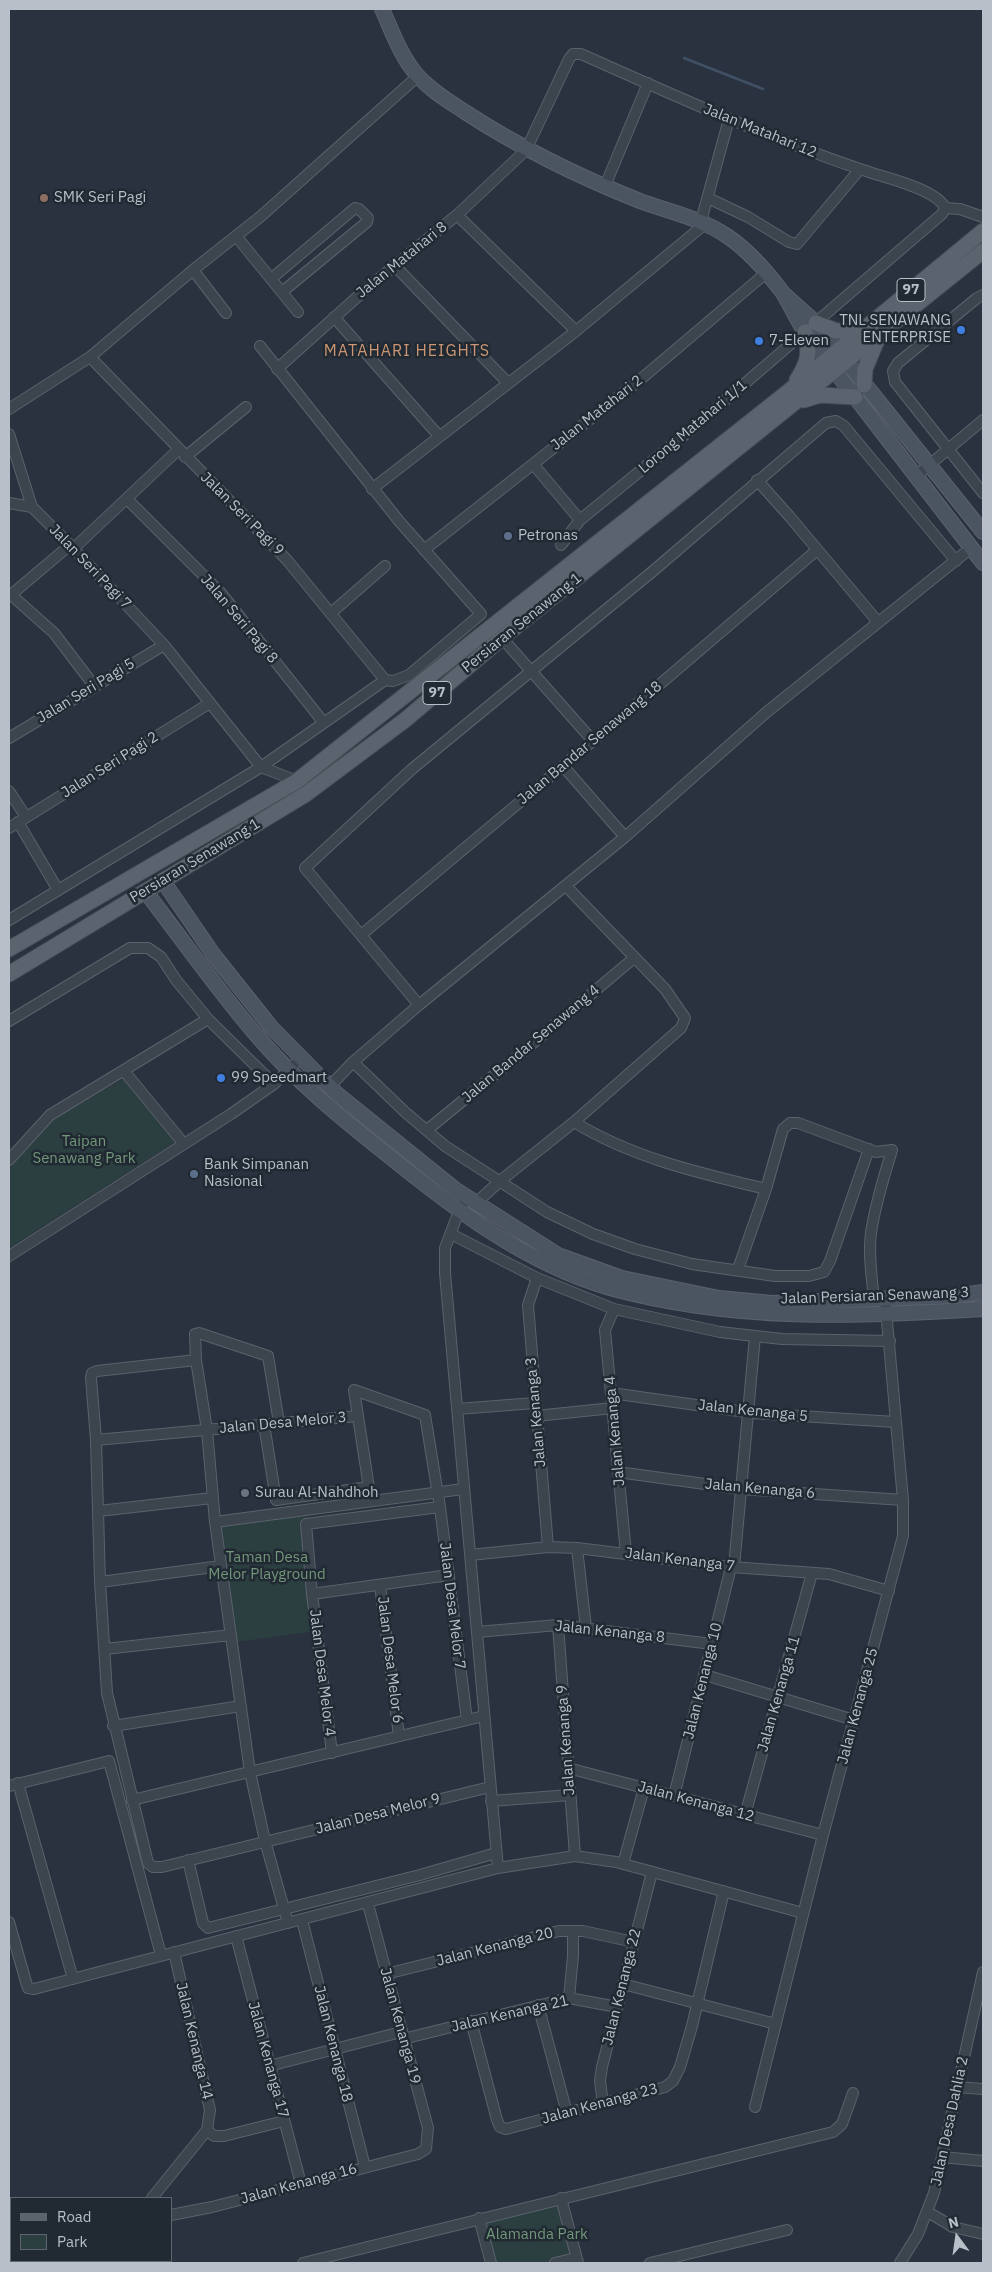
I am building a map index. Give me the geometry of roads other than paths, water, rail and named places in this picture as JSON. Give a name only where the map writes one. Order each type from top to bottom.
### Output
[{"type":"main road","name":"Persiaran Senawang 1","points":[[9,974],[306,794],[404,720],[502,638],[798,402],[837,361],[862,330],[983,231]]},
{"type":"main road","name":"Persiaran Senawang 1","points":[[9,949],[297,781],[792,387],[879,336],[983,251]]},
{"type":"main road","points":[[792,387],[806,366],[810,350],[811,327],[836,330],[862,330]]},
{"type":"main road","points":[[798,402],[820,395],[859,391],[869,357],[879,336]]},
{"type":"street","points":[[382,9],[408,63],[432,90],[526,150],[642,202],[703,222],[734,241],[766,273],[811,327],[859,391],[916,476],[983,564]]},
{"type":"street","name":"Jalan Matahari 12","points":[[526,150],[569,59],[573,54],[582,54],[729,119],[814,153],[908,184],[942,202],[945,208]]},
{"type":"street","points":[[9,409],[90,357],[193,270],[260,217],[418,76]]},
{"type":"street","points":[[605,186],[648,83]]},
{"type":"street","points":[[372,488],[507,382],[576,331],[703,222],[729,119]]},
{"type":"street","name":"Jalan Matahari 8","points":[[278,369],[394,265],[457,215],[526,150]]},
{"type":"street","points":[[708,198],[748,216],[789,242],[797,244],[860,168]]},
{"type":"street","points":[[271,279],[355,208],[359,208],[368,218],[367,222],[282,292]]},
{"type":"street","points":[[945,208],[960,209],[983,217]]},
{"type":"street","name":"Lorong Matahari 1/1","points":[[561,546],[580,520],[693,428],[942,214],[945,208]]},
{"type":"street","points":[[457,215],[576,331]]},
{"type":"street","points":[[236,236],[298,312]]},
{"type":"street","points":[[394,265],[507,382]]},
{"type":"street","points":[[193,270],[226,313]]},
{"type":"street","name":"Jalan Matahari 2","points":[[424,550],[641,379],[766,273]]},
{"type":"street","points":[[983,295],[898,364],[893,371],[895,382],[983,493]]},
{"type":"street","points":[[334,317],[438,436]]},
{"type":"street","points":[[9,920],[261,767],[385,680],[393,682],[408,674],[481,614],[372,488],[260,346]]},
{"type":"street","name":"Jalan Seri Pagi 9","points":[[90,357],[287,560],[385,680]]},
{"type":"street","points":[[859,391],[929,466],[983,532]]},
{"type":"street","points":[[95,687],[54,633],[10,594],[72,547],[182,453],[246,407]]},
{"type":"street","points":[[916,476],[983,420]]},
{"type":"street","points":[[419,1005],[306,868],[412,769],[653,571],[756,480],[826,423],[836,421],[844,426],[956,561]]},
{"type":"street","points":[[9,434],[32,507],[9,503]]},
{"type":"street","points":[[532,464],[580,520]]},
{"type":"street","points":[[756,480],[878,622]]},
{"type":"street","name":"Jalan Seri Pagi 8","points":[[127,499],[221,593],[324,723]]},
{"type":"street","name":"Jalan Seri Pagi 7","points":[[32,507],[164,645],[261,767]]},
{"type":"street","points":[[330,1086],[352,1062],[625,837],[768,711],[971,548]]},
{"type":"street","name":"Jalan Bandar Senawang 18","points":[[361,935],[817,550]]},
{"type":"street","points":[[331,613],[385,566]]},
{"type":"street","points":[[502,638],[593,741]]},
{"type":"street","name":"Jalan Seri Pagi 5","points":[[9,738],[164,645]]},
{"type":"street","name":"Jalan Seri Pagi 2","points":[[18,822],[210,703]]},
{"type":"street","points":[[563,766],[625,837]]},
{"type":"street","points":[[261,767],[297,781]]},
{"type":"street","points":[[9,791],[18,822],[58,890]]},
{"type":"street","name":"Jalan Persiaran Senawang 3","points":[[162,881],[219,962],[271,1028],[330,1086],[472,1200],[558,1255],[622,1278],[720,1298],[772,1303],[879,1300],[955,1296],[983,1292]]},
{"type":"street","points":[[498,1868],[457,1409],[445,1248],[459,1211],[574,1122],[681,1028],[685,1018],[665,989],[566,886]]},
{"type":"street","name":"Jalan Persiaran Senawang 3","points":[[145,891],[259,1038],[327,1106],[441,1198],[531,1256],[560,1270],[610,1287],[689,1305],[772,1315],[886,1315],[983,1309]]},
{"type":"street","points":[[10,1017],[130,948],[148,948],[161,957],[176,980],[208,1019],[274,1084]]},
{"type":"street","name":"Jalan Bandar Senawang 4","points":[[427,1130],[634,958]]},
{"type":"street","points":[[10,1156],[50,1115],[124,1072],[208,1019]]},
{"type":"street","points":[[9,1256],[274,1084],[301,1058]]},
{"type":"street","points":[[352,1062],[445,1146],[547,1212],[592,1234],[635,1249],[692,1264],[776,1276],[808,1276],[824,1272],[830,1261],[869,1149],[798,1123],[790,1123],[783,1129],[766,1189],[738,1270]]},
{"type":"street","points":[[124,1072],[184,1144]]},
{"type":"street","points":[[574,1122],[601,1138],[636,1154],[766,1189]]},
{"type":"street","name":"Jalan Kenanga 25","points":[[755,2107],[823,1835],[903,1536],[903,1500],[886,1315],[879,1300],[870,1262],[870,1235],[878,1193],[892,1150],[876,1152],[869,1149]]},
{"type":"street","points":[[451,1234],[537,1278],[614,1309],[720,1332],[782,1339],[889,1341]]},
{"type":"street","name":"Jalan Kenanga 3","points":[[537,1278],[528,1305],[548,1547]]},
{"type":"street","name":"Jalan Kenanga 4","points":[[614,1309],[606,1330],[626,1554]]},
{"type":"street","points":[[280,1423],[268,1356],[199,1333],[195,1334],[196,1360],[207,1430],[215,1522],[250,1772],[265,1841],[288,1923]]},
{"type":"street","name":"Jalan Kenanga 10","points":[[674,1796],[733,1567],[755,1336]]},
{"type":"street","points":[[196,1360],[92,1373],[99,1511],[100,1582],[107,1693],[132,1800],[484,1716]]},
{"type":"street","name":"Jalan Desa Melor 7","points":[[358,1416],[354,1390],[424,1415],[438,1492],[466,1720]]},
{"type":"street","name":"Jalan Kenanga 5","points":[[611,1393],[747,1412],[895,1422]]},
{"type":"street","points":[[457,1409],[535,1402]]},
{"type":"street","points":[[536,1416],[613,1408]]},
{"type":"street","points":[[358,1416],[371,1501]]},
{"type":"street","name":"Jalan Desa Melor 3","points":[[96,1440],[358,1416]]},
{"type":"street","points":[[264,1424],[276,1500],[369,1487]]},
{"type":"street","name":"Jalan Kenanga 6","points":[[618,1472],[741,1489],[903,1500]]},
{"type":"street","points":[[215,1522],[464,1489]]},
{"type":"street","points":[[99,1511],[212,1498]]},
{"type":"street","name":"Jalan Desa Melor 4","points":[[332,1753],[312,1594],[306,1524],[440,1508]]},
{"type":"street","name":"Jalan Kenanga 7","points":[[470,1555],[548,1547],[577,1548],[733,1567],[830,1574],[889,1591]]},
{"type":"street","points":[[577,1548],[586,1628]]},
{"type":"street","points":[[100,1582],[221,1566]]},
{"type":"street","name":"Jalan Kenanga 11","points":[[745,1815],[812,1572]]},
{"type":"street","points":[[312,1594],[449,1576]]},
{"type":"street","name":"Jalan Desa Melor 6","points":[[380,1585],[399,1736]]},
{"type":"street","name":"Jalan Kenanga 8","points":[[477,1632],[558,1625],[712,1644]]},
{"type":"street","name":"Jalan Kenanga 9","points":[[558,1625],[575,1856]]},
{"type":"street","points":[[105,1649],[231,1634]]},
{"type":"street","points":[[705,1675],[854,1720]]},
{"type":"street","points":[[114,1726],[240,1706]]},
{"type":"street","points":[[72,1979],[13,1784],[109,1761],[161,1955]]},
{"type":"street","name":"Jalan Kenanga 12","points":[[568,1768],[823,1835]]},
{"type":"street","name":"Jalan Desa Melor 9","points":[[132,1800],[148,1863],[153,1867],[162,1867],[490,1787]]},
{"type":"street","points":[[623,1864],[644,1788]]},
{"type":"street","points":[[491,1801],[570,1795]]},
{"type":"street","points":[[188,1860],[204,1923],[208,1928],[420,1875],[496,1853]]},
{"type":"street","points":[[9,1922],[28,1988],[34,1989],[161,1955],[368,1904],[498,1868],[575,1856],[623,1864],[803,1913]]},
{"type":"street","name":"Jalan Kenanga 22","points":[[603,2103],[600,2081],[602,2067],[652,1872]]},
{"type":"street","name":"Jalan Kenanga 23","points":[[471,2022],[500,2127],[506,2129],[665,2087],[673,2081],[680,2067],[724,1891]]},
{"type":"street","name":"Jalan Kenanga 19","points":[[368,1904],[428,2128],[426,2149]]},
{"type":"street","name":"Jalan Kenanga 18","points":[[302,1920],[365,2167]]},
{"type":"street","name":"Jalan Kenanga 20","points":[[386,1974],[559,1931],[616,1937],[634,1942]]},
{"type":"street","points":[[569,1998],[573,1931]]},
{"type":"street","name":"Jalan Kenanga 17","points":[[236,1936],[301,2184]]},
{"type":"street","name":"Jalan Kenanga 14","points":[[174,1952],[210,2110],[206,2130]]},
{"type":"street","name":"Jalan Desa Dahlia 2","points":[[900,2263],[918,2234],[928,2212],[958,2087],[978,2018],[983,1972]]},
{"type":"street","points":[[623,1984],[697,2005],[776,2024]]},
{"type":"street","name":"Jalan Kenanga 21","points":[[269,2066],[334,2049],[471,2022],[569,1998],[617,2007]]},
{"type":"street","points":[[538,2005],[567,2113]]},
{"type":"street","points":[[958,2087],[983,2089]]},
{"type":"street","points":[[303,2263],[328,2260],[479,2218],[833,2132],[842,2124],[853,2093]]},
{"type":"street","points":[[153,2197],[206,2130],[214,2136],[224,2136],[284,2121]]},
{"type":"street","name":"Jalan Kenanga 16","points":[[172,2215],[212,2207],[418,2154],[426,2149]]},
{"type":"street","points":[[942,2157],[983,2161]]},
{"type":"street","points":[[556,2263],[577,2261],[561,2198]]},
{"type":"street","points":[[928,2212],[953,2227],[983,2234]]},
{"type":"street","points":[[479,2218],[491,2263]]},
{"type":"street","points":[[650,2263],[787,2230]]},
{"type":"waterway","points":[[684,58],[763,89]]},
{"type":"place","name":"SMK Seri Pagi","points":[[44,198]]},
{"type":"place","name":"TNL SENAWANG ENTERPRISE","points":[[961,330]]},
{"type":"place","name":"7-Eleven","points":[[759,341]]},
{"type":"place","name":"Petronas","points":[[508,536]]},
{"type":"place","name":"99 Speedmart","points":[[221,1078]]},
{"type":"place","name":"Bank Simpanan Nasional","points":[[194,1174]]},
{"type":"place","name":"Surau Al-Nahdhoh","points":[[245,1493]]},
{"type":"district","name":"MATAHARI HEIGHTS","points":[[407,351]]},
{"type":"park label","name":"Taipan Senawang Park","points":[[84,1150]]},
{"type":"park label","name":"Taman Desa Melor Playground","points":[[267,1566]]},
{"type":"park label","name":"Alamanda Park","points":[[537,2235]]}]
